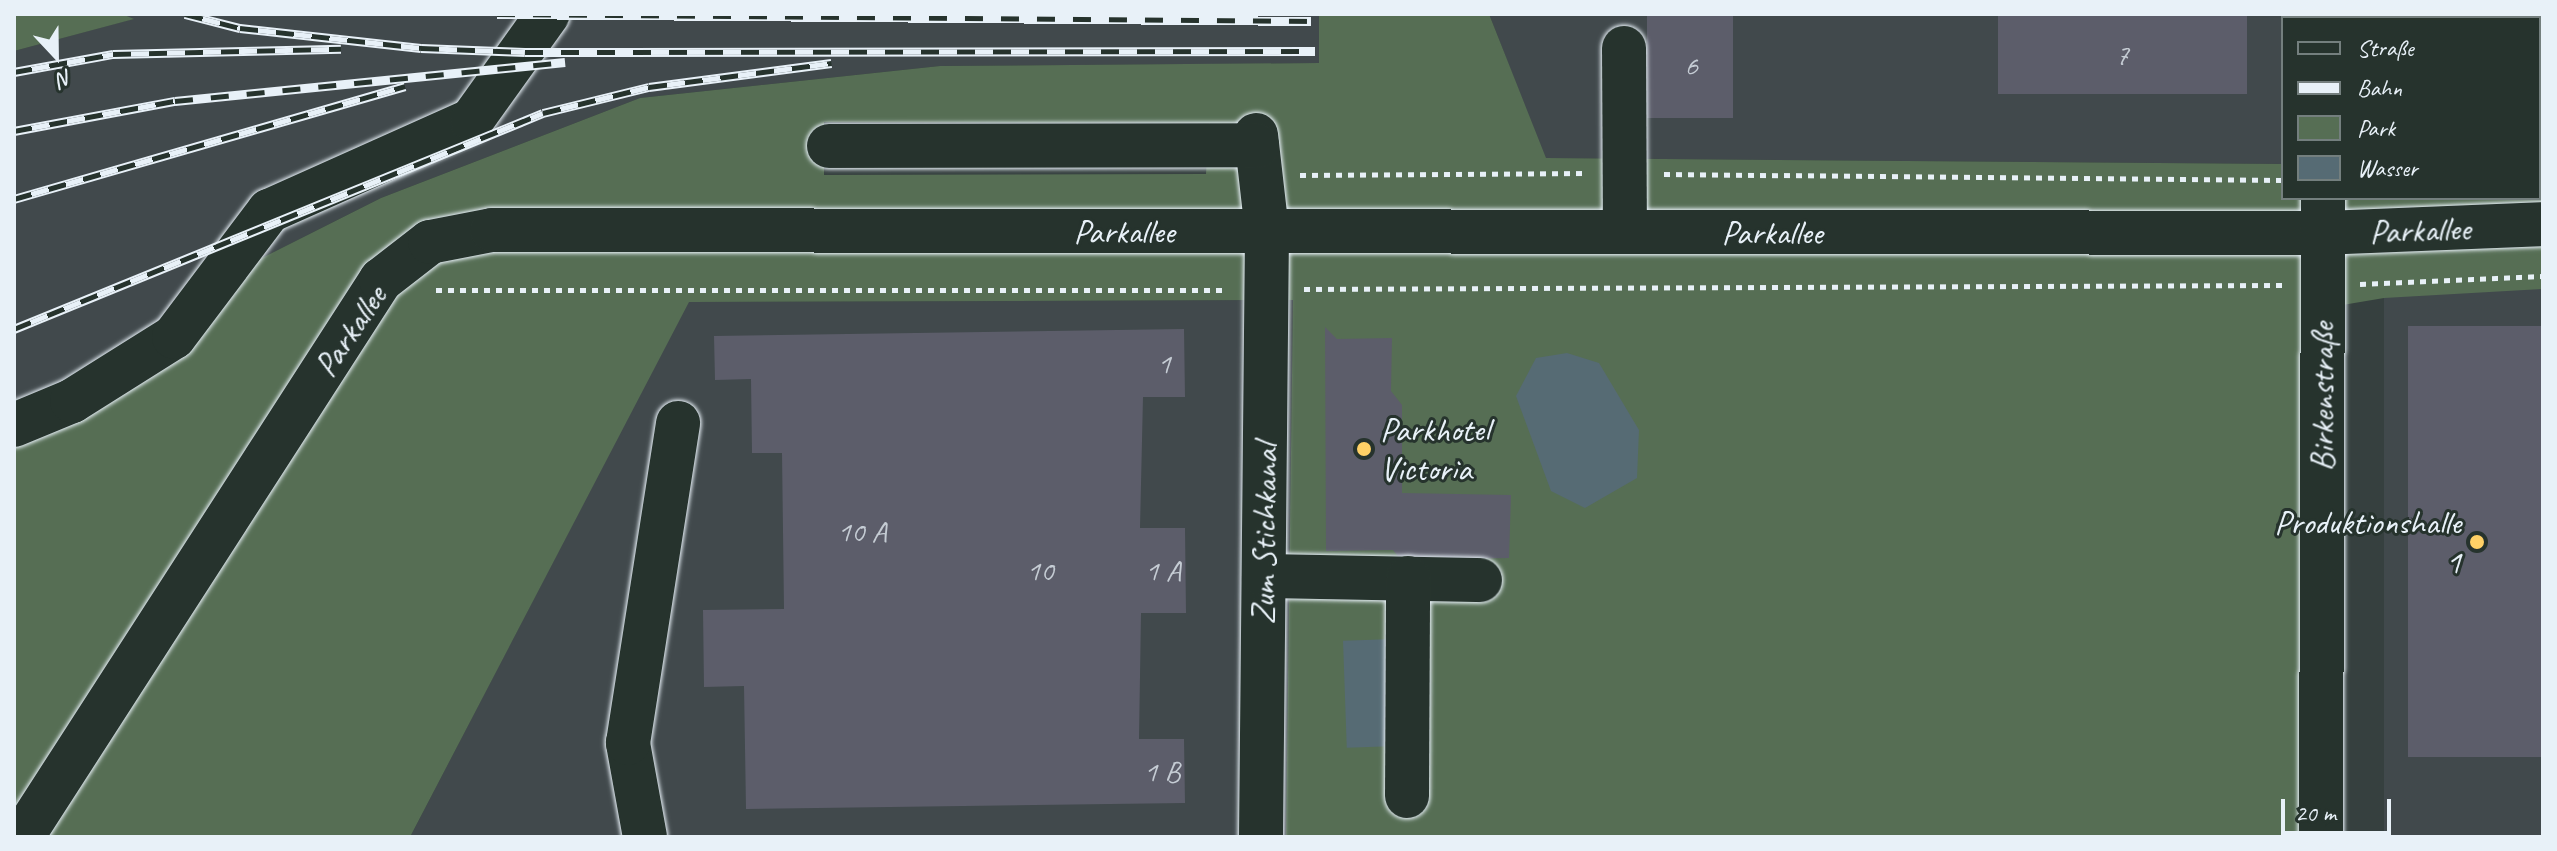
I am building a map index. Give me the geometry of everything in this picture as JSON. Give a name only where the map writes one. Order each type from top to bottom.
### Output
[{"type":"street","points":[[14,425],[72,401],[174,337],[269,211],[472,120],[548,14]]},
{"type":"street","points":[[1624,48],[1625,232]]},
{"type":"street","points":[[829,146],[1258,152]]},
{"type":"street","name":"Zum Stichkanal","points":[[1258,152],[1267,232],[1261,837]]},
{"type":"street","name":"Parkallee","points":[[22,837],[381,280],[430,242],[492,230],[1625,232],[2323,216],[2543,224]]},
{"type":"street","name":"Birkenstraße","points":[[2321,837],[2323,216]]},
{"type":"street","points":[[645,837],[628,743],[678,423]]},
{"type":"street","points":[[1264,576],[1480,580]]},
{"type":"street","points":[[1407,796],[1408,578]]},
{"type":"path","points":[[1258,152],[1626,173],[2281,180]]},
{"type":"path","points":[[425,290],[2322,285],[2543,276]]},
{"type":"shaded area","points":[[122,14],[1319,14],[1320,63],[940,66],[640,98],[381,198],[258,260],[164,363],[14,447],[14,51],[133,19]]},
{"type":"shaded area","points":[[1489,14],[2543,14],[2543,149],[2541,16],[2281,16],[2281,164],[1545,158]]},
{"type":"shaded area","name":"Produktionshalle 1","points":[[2384,289],[2543,289],[2543,837],[2384,837]]},
{"type":"shaded area","points":[[1293,300],[1286,837],[410,837],[688,302]]},
{"type":"green space","points":[[14,14],[122,14],[134,19],[14,51]]},
{"type":"green space","points":[[1319,14],[1489,14],[1546,158],[2281,164],[2281,200],[2541,200],[2543,149],[2543,289],[2384,298],[2301,312],[2303,837],[1286,837],[1293,300],[689,302],[410,837],[14,837],[14,447],[164,363],[258,260],[381,198],[640,98],[940,66],[1319,63]],"holes":[[[824,122],[1209,123],[1206,174],[824,175]]]},
{"type":"water","points":[[1567,353],[1599,363],[1639,430],[1637,478],[1585,508],[1551,491],[1516,396],[1536,358]]},
{"type":"water","points":[[1394,639],[1398,746],[1347,748],[1343,641]]},
{"type":"building","points":[[1647,14],[1733,14],[1733,118],[1647,118]]},
{"type":"building","points":[[1998,14],[2247,14],[2247,94],[1998,94]]},
{"type":"building","points":[[2417,14],[2543,14],[2543,87],[2541,16]]},
{"type":"building","name":"Produktionshalle 1","points":[[2408,326],[2543,326],[2543,757],[2408,757]]},
{"type":"building","name":"Parkhotel Victoria","points":[[1325,327],[1337,339],[1392,338],[1391,391],[1402,405],[1402,493],[1511,495],[1509,558],[1401,560],[1393,550],[1326,551]]},
{"type":"building","points":[[1184,329],[1185,397],[1143,397],[1140,528],[1185,528],[1186,613],[1141,613],[1139,739],[1184,739],[1185,803],[746,809],[744,686],[704,687],[703,610],[784,609],[782,453],[752,453],[751,379],[715,380],[714,336]]},
{"type":"railway","points":[[185,14],[240,28],[421,48],[525,52],[1315,51]]},
{"type":"railway","points":[[497,14],[1311,21]]},
{"type":"railway","points":[[14,72],[113,54],[341,49]]},
{"type":"railway","points":[[14,131],[175,101],[565,62]]},
{"type":"railway","points":[[14,329],[543,113],[649,87],[831,63]]},
{"type":"railway","points":[[14,199],[405,86]]},
{"type":"place","name":"Parkhotel Victoria","points":[[1364,449]]},
{"type":"place","name":"Produktionshalle 1","points":[[2477,542]]}]
